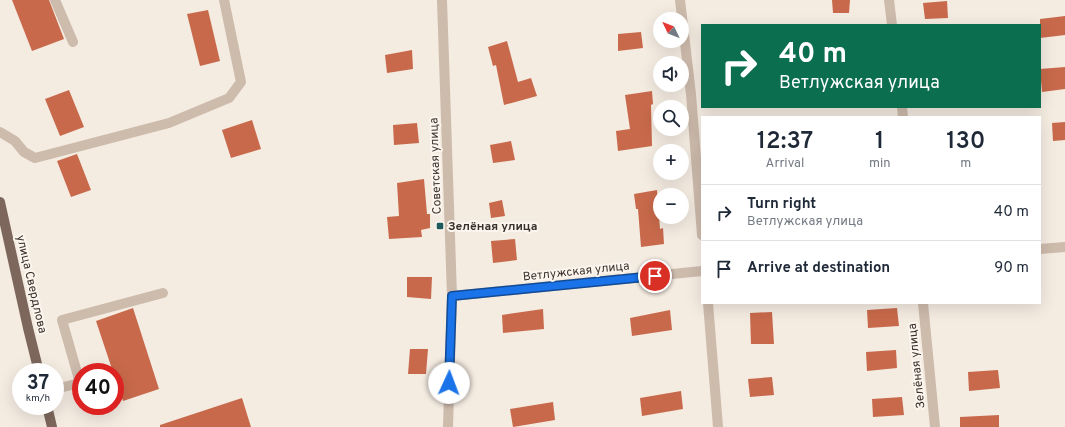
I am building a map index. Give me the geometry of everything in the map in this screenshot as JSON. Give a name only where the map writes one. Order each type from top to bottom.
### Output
[{"type":"main road","name":"улица Свердлова","points":[[0,202],[36,363]]},
{"type":"main road","points":[[49,415],[52,427]]},
{"type":"street","points":[[55,0],[73,42]]},
{"type":"street","points":[[0,132],[15,142],[24,152],[35,158],[169,123],[228,98],[241,82],[224,0]]},
{"type":"street","name":"Советская улица","points":[[442,0],[452,296],[448,427]]},
{"type":"street","points":[[680,0],[691,94],[701,222]]},
{"type":"street","points":[[889,0],[892,24]]},
{"type":"street","points":[[1041,249],[1065,247]]},
{"type":"street","name":"Ветлужская улица","points":[[452,296],[701,271]]},
{"type":"street","points":[[64,387],[80,383],[62,320],[163,293]]},
{"type":"street","points":[[708,304],[718,427]]},
{"type":"street","name":"Зелёная улица","points":[[923,304],[935,427]]},
{"type":"building","points":[[12,0],[49,0],[64,39],[32,51]]},
{"type":"building","points":[[832,0],[850,0],[849,13],[833,13]]},
{"type":"building","points":[[947,1],[948,18],[925,19],[923,3]]},
{"type":"building","points":[[208,10],[220,61],[200,66],[187,14]]},
{"type":"building","points":[[1065,16],[1065,35],[1041,38],[1040,19]]},
{"type":"building","points":[[641,32],[643,48],[618,51],[618,34]]},
{"type":"building","points":[[507,41],[518,82],[531,78],[537,96],[504,105],[496,65],[493,66],[488,47]]},
{"type":"building","points":[[412,50],[413,69],[387,73],[385,55]]},
{"type":"building","points":[[1065,67],[1065,89],[1042,92],[1041,69]]},
{"type":"building","points":[[69,90],[84,127],[60,136],[45,99]]},
{"type":"building","points":[[652,91],[652,146],[618,151],[616,131],[630,129],[625,95]]},
{"type":"building","points":[[252,120],[261,149],[231,158],[222,130]]},
{"type":"building","points":[[1065,122],[1065,140],[1053,141],[1052,123]]},
{"type":"building","points":[[417,123],[419,143],[394,145],[393,125]]},
{"type":"building","points":[[511,141],[515,160],[493,163],[490,145]]},
{"type":"building","points":[[77,154],[91,190],[71,197],[57,161]]},
{"type":"building","points":[[424,179],[427,214],[430,214],[430,228],[421,230],[422,237],[389,239],[387,217],[399,216],[397,183]]},
{"type":"building","points":[[653,191],[653,224],[660,224],[660,229],[663,228],[664,244],[641,247],[638,209],[636,209],[634,194]]},
{"type":"building","points":[[502,200],[505,216],[491,218],[489,203]]},
{"type":"building","points":[[515,239],[517,260],[493,263],[491,241]]},
{"type":"building","points":[[407,277],[432,277],[431,299],[407,297]]},
{"type":"building","points":[[133,308],[159,389],[124,401],[124,363],[110,363],[96,321]]},
{"type":"building","points":[[897,308],[899,326],[868,328],[867,310]]},
{"type":"building","points":[[543,309],[544,329],[503,333],[502,315]]},
{"type":"building","points":[[670,310],[672,330],[632,336],[630,318]]},
{"type":"building","points":[[772,312],[774,344],[751,344],[750,313]]},
{"type":"building","points":[[410,349],[428,349],[426,374],[408,374]]},
{"type":"building","points":[[896,350],[897,368],[867,371],[866,352]]},
{"type":"building","points":[[998,370],[1000,388],[969,391],[968,372]]},
{"type":"building","points":[[772,377],[774,395],[750,397],[748,379]]},
{"type":"building","points":[[681,391],[683,409],[642,416],[640,398]]},
{"type":"building","points":[[902,397],[904,415],[873,417],[872,399]]},
{"type":"building","points":[[242,398],[251,427],[160,427],[160,425]]},
{"type":"building","points":[[553,402],[555,420],[513,427],[510,409]]},
{"type":"building","points":[[999,415],[999,427],[960,427],[960,417]]},
{"type":"place","name":"Зелёная улица","points":[[440,226]]},
{"type":"route","points":[[449,383],[452,296],[655,276]]}]
